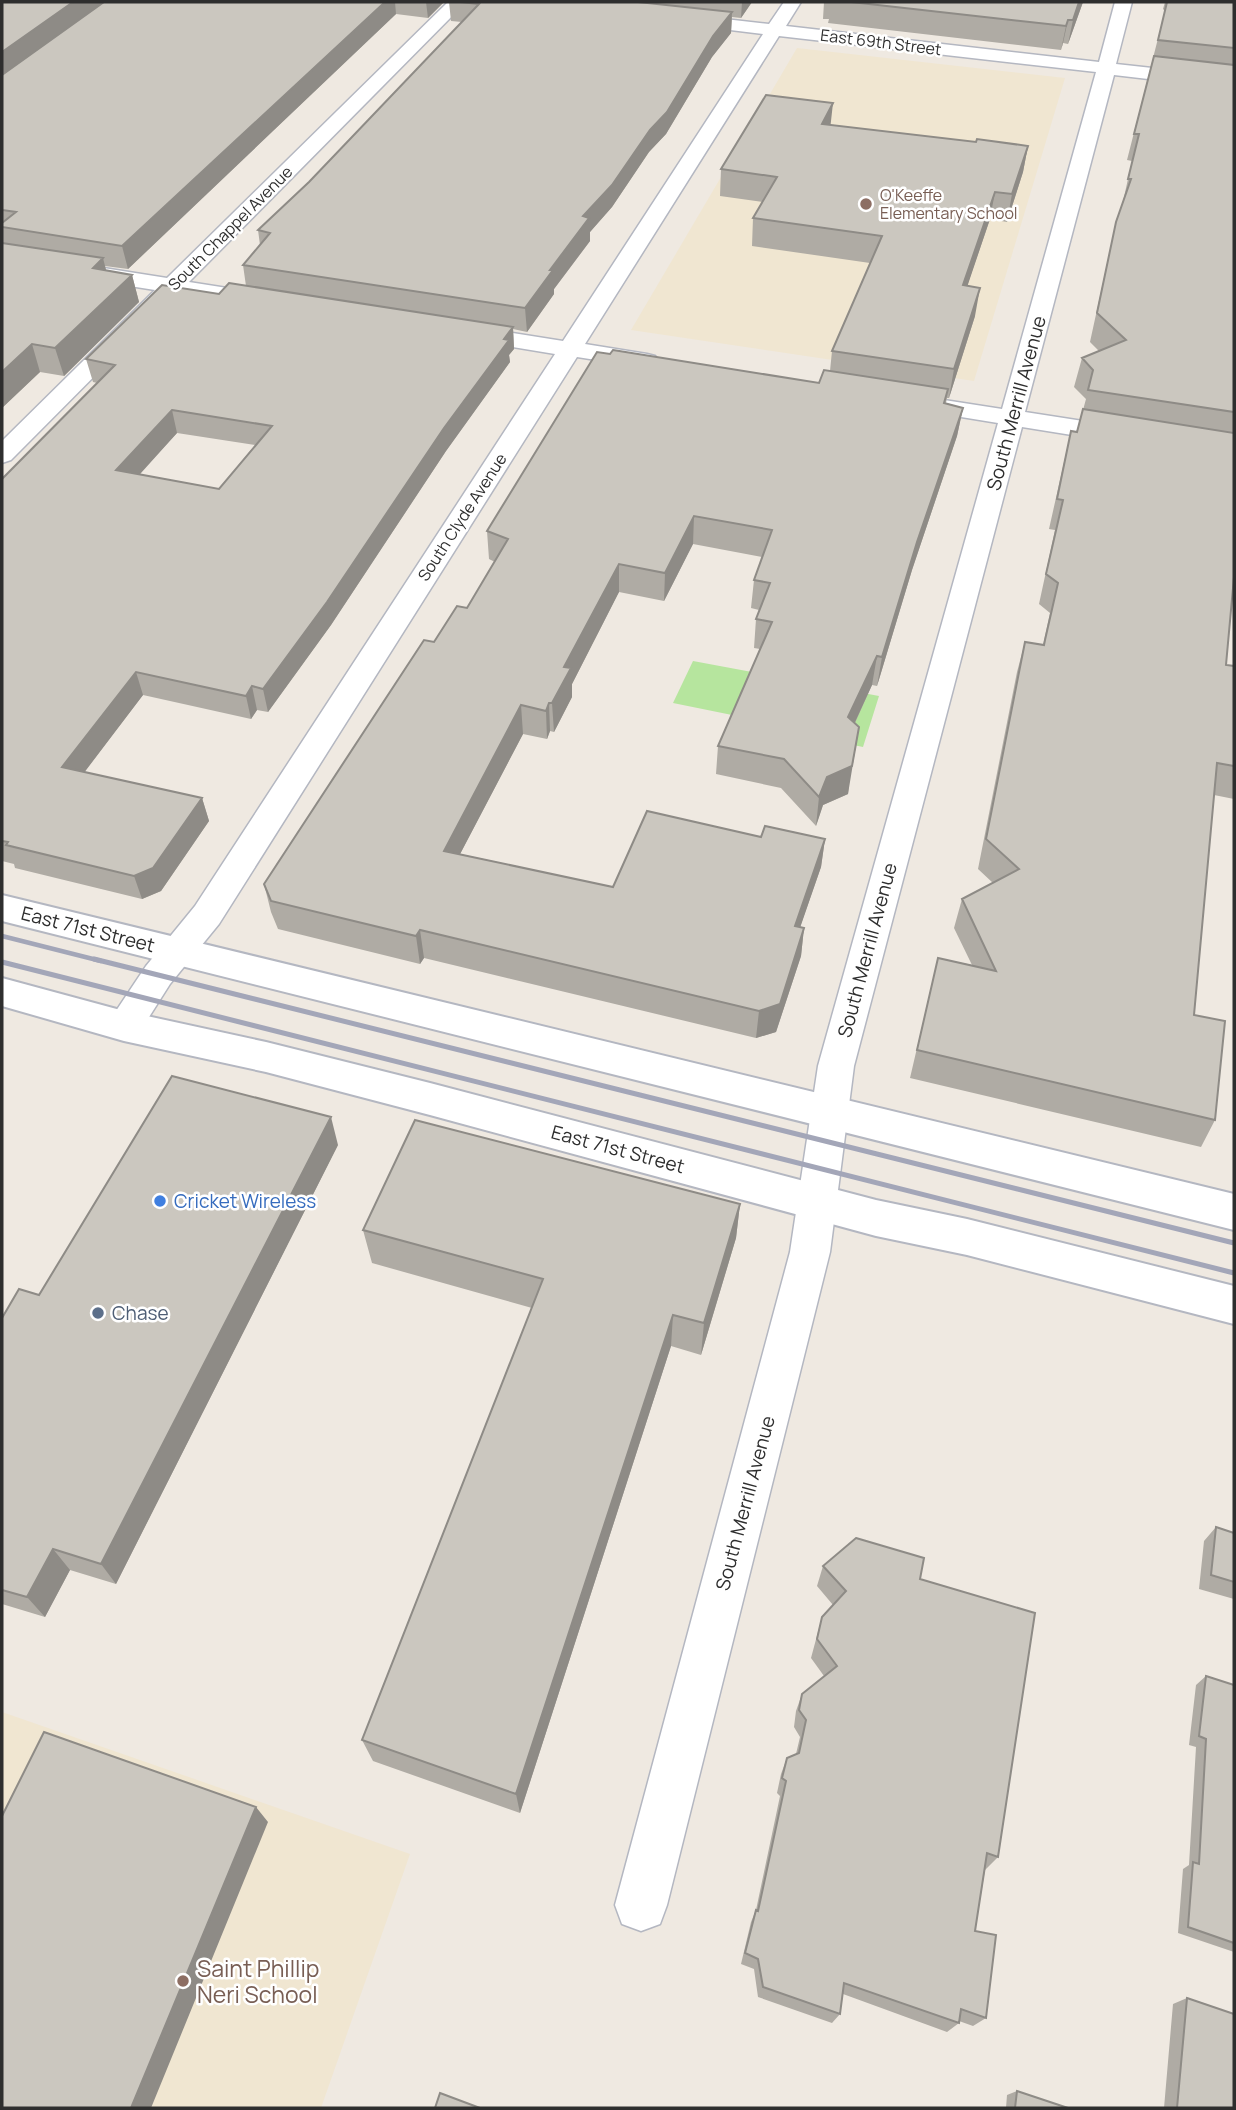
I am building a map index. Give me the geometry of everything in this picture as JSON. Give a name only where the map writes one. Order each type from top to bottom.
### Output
[{"type":"main road","name":"East 71st Street","points":[[2,908],[1234,1212]]},
{"type":"main road","name":"East 71st Street","points":[[2,992],[124,1026],[265,1057],[818,1202],[1234,1305]]},
{"type":"street","name":"South Chappel Avenue","points":[[2,455],[457,2]]},
{"type":"street","name":"South Clyde Avenue","points":[[124,1026],[158,975],[207,915],[251,848],[792,2]]},
{"type":"street","name":"South Merrill Avenue","points":[[641,1905],[808,1262],[840,1053],[1124,2]]},
{"type":"street","name":"East 69th Street","points":[[668,18],[1234,83]]},
{"type":"street","points":[[2,259],[286,304]]},
{"type":"street","points":[[436,328],[673,365]]},
{"type":"street","points":[[889,399],[1156,441]]},
{"type":"shaded area","name":"O'Keeffe Elementary School","points":[[797,48],[1065,78],[974,381],[631,330]]},
{"type":"shaded area","name":"Saint Phillip Neri School","points":[[2,1712],[410,1854],[321,2108],[2,2108]]},
{"type":"green space","points":[[693,661],[879,696],[863,747],[736,721],[737,716],[673,703]]},
{"type":"building","points":[[2,2],[73,2],[2,52]]},
{"type":"building","points":[[104,2],[385,2],[122,246],[2,227],[2,223],[16,212],[2,210],[2,75]]},
{"type":"building","points":[[460,2],[638,2],[732,12],[713,36],[667,112],[650,130],[612,185],[583,216],[589,218],[525,308],[243,265],[270,233],[258,230],[309,182],[479,4]]},
{"type":"building","points":[[851,2],[1079,2],[1073,20],[1068,20],[1066,26]]},
{"type":"building","points":[[1167,2],[1234,2],[1234,48],[1158,40]]},
{"type":"building","points":[[1154,56],[1234,65],[1234,412],[1088,390],[1093,370],[1082,358],[1126,340],[1097,313],[1116,222],[1131,179],[1128,179],[1139,134],[1134,134]]},
{"type":"building","points":[[766,95],[833,103],[822,124],[1028,146],[1012,194],[995,192],[963,285],[980,288],[954,369],[832,351],[882,236],[753,218],[777,177],[721,169]]},
{"type":"building","points":[[2,243],[103,258],[93,268],[132,275],[55,348],[32,344],[2,372]]},
{"type":"building","points":[[229,283],[513,327],[504,339],[509,340],[444,428],[327,602],[263,689],[252,686],[246,696],[136,672],[62,767],[202,798],[153,868],[134,876],[6,845],[8,842],[2,841],[2,479],[115,365],[86,359],[162,285],[219,294]],"holes":[[[172,410],[272,426],[219,489],[116,470]]]},
{"type":"building","points":[[613,350],[819,383],[824,370],[948,389],[944,403],[963,408],[917,542],[882,657],[877,656],[848,717],[859,727],[852,766],[827,777],[819,797],[784,759],[718,746],[772,622],[756,619],[770,583],[754,580],[772,530],[694,516],[665,573],[619,564],[564,667],[571,668],[552,703],[549,703],[546,711],[521,705],[444,851],[613,887],[647,811],[761,837],[765,826],[825,839],[795,926],[804,928],[780,1004],[759,1011],[420,930],[416,936],[271,901],[264,884],[424,640],[434,642],[457,606],[467,608],[508,539],[487,531],[597,352],[610,354]]},
{"type":"building","points":[[1083,409],[1234,433],[1234,577],[1226,665],[1234,666],[1234,766],[1217,763],[1194,1015],[1225,1021],[1215,1120],[917,1050],[938,958],[996,971],[962,899],[1019,869],[986,839],[1025,642],[1044,645],[1058,583],[1046,574],[1063,500],[1057,499],[1071,431],[1077,432]]},
{"type":"building","points":[[172,1076],[331,1117],[101,1564],[53,1549],[27,1597],[2,1590],[2,1318],[19,1289],[39,1295]]},
{"type":"building","points":[[415,1120],[740,1204],[704,1323],[673,1315],[516,1794],[362,1740],[543,1279],[363,1230]]},
{"type":"building","points":[[1216,1527],[1234,1533],[1234,1582],[1211,1575]]},
{"type":"building","points":[[856,1538],[924,1558],[920,1579],[1035,1613],[998,1857],[987,1853],[975,1931],[996,1935],[986,2018],[961,2009],[959,2023],[844,1983],[840,2014],[763,1987],[758,1959],[745,1953],[756,1910],[758,1911],[786,1781],[782,1778],[787,1758],[799,1753],[806,1720],[799,1710],[802,1694],[837,1666],[817,1639],[822,1617],[846,1591],[823,1566]]},
{"type":"building","points":[[1206,1676],[1234,1685],[1234,1943],[1188,1927],[1193,1862],[1199,1864],[1206,1739],[1199,1736]]},
{"type":"building","points":[[44,1732],[256,1807],[131,2108],[2,2108],[2,1816]]},
{"type":"building","points":[[1187,1998],[1234,2014],[1234,2108],[1177,2108]]},
{"type":"building","points":[[1017,2091],[1068,2108],[1015,2108]]},
{"type":"building","points":[[440,2093],[480,2108],[435,2108]]},
{"type":"railway","points":[[2,936],[101,961]]},
{"type":"railway","points":[[94,959],[1234,1243]]},
{"type":"railway","points":[[2,962],[1234,1273]]},
{"type":"place","name":"O'Keeffe Elementary School","points":[[866,204]]},
{"type":"place","name":"Cricket Wireless","points":[[160,1201]]},
{"type":"place","name":"Chase","points":[[98,1313]]},
{"type":"place","name":"Saint Phillip Neri School","points":[[183,1981]]}]
